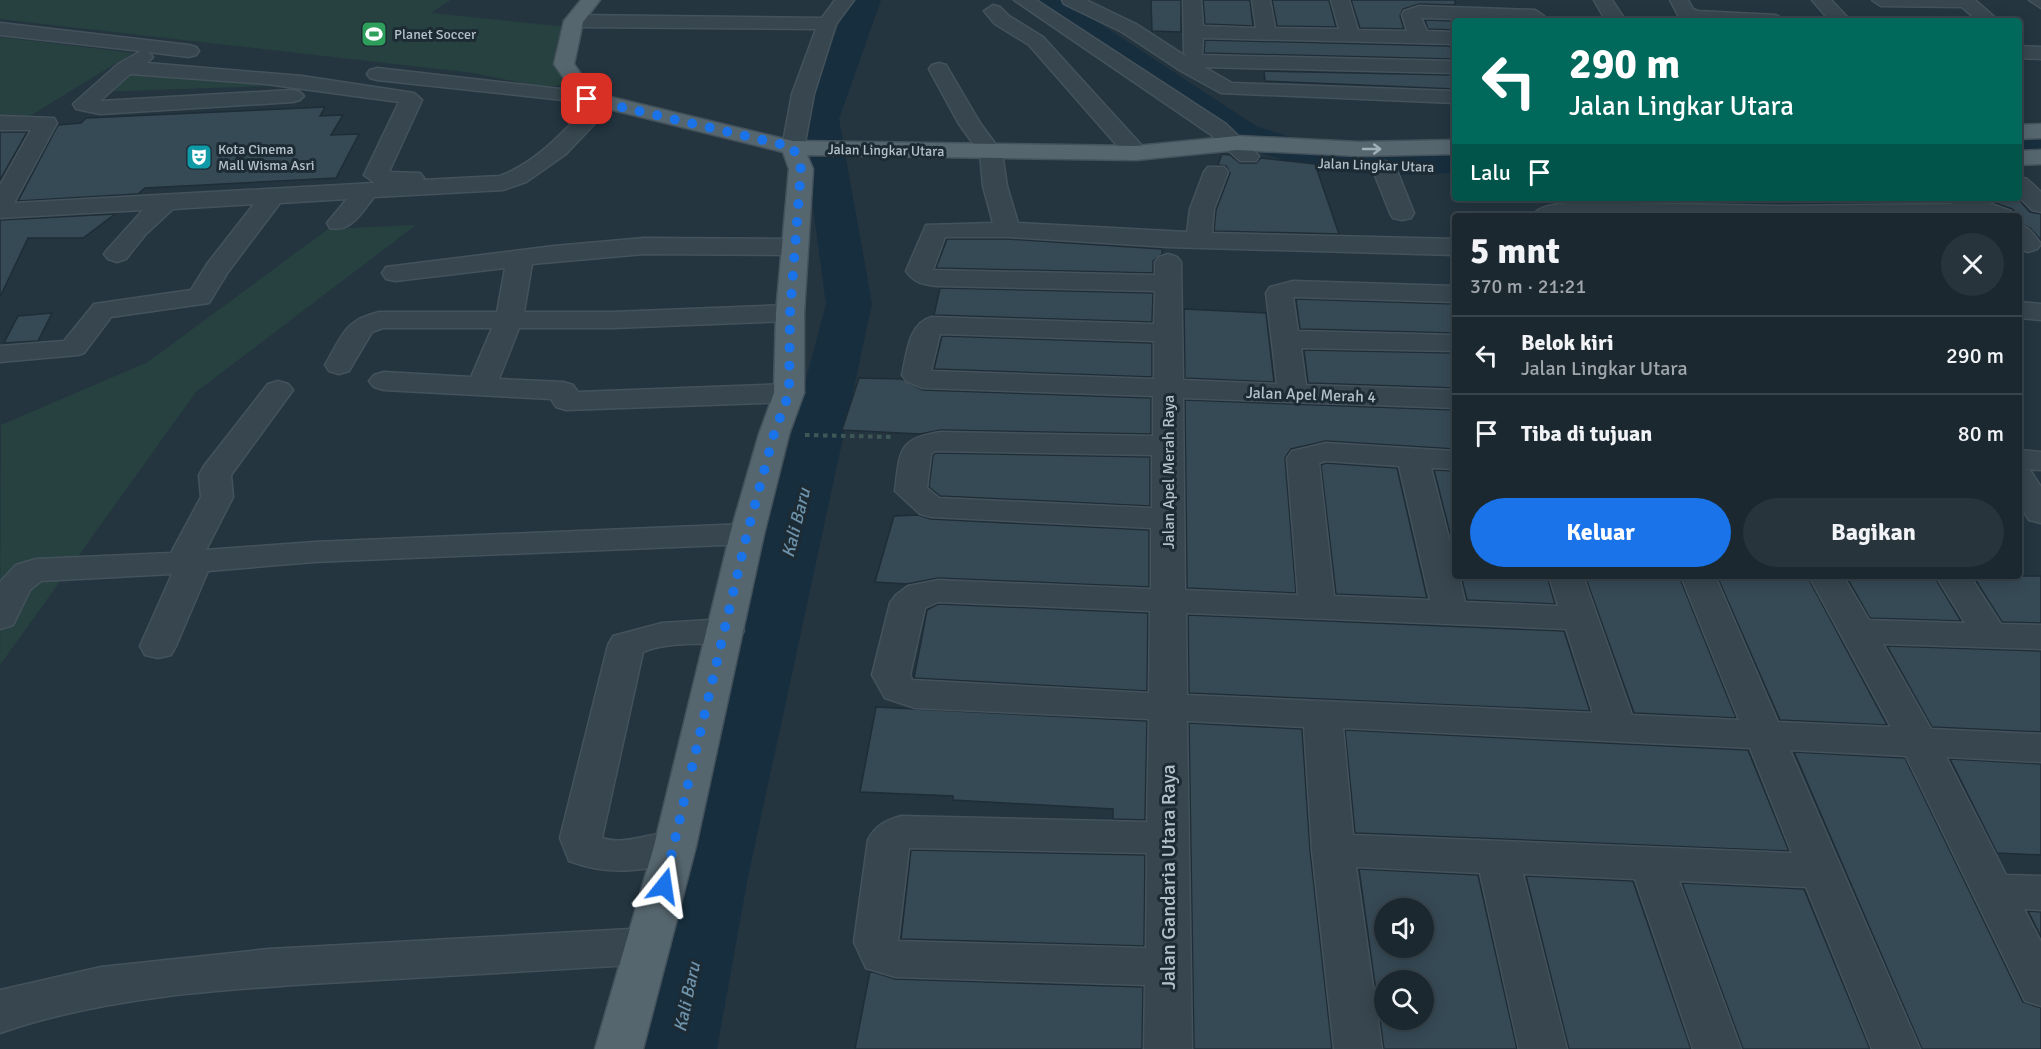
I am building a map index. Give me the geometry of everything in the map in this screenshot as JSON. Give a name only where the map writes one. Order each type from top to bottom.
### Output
[{"type":"main road","points":[[591,0],[574,21],[564,64],[596,100]]},
{"type":"main road","name":"Jalan Lingkar Utara","points":[[596,100],[795,148],[991,153],[1452,147]]},
{"type":"main road","points":[[2022,132],[2041,131]]},
{"type":"main road","points":[[619,1049],[675,846],[747,534],[774,434],[789,393],[790,313],[801,169],[795,148]]},
{"type":"main road","name":"Jalan Lingkar Utara","points":[[1244,148],[1384,168],[1452,167]]},
{"type":"main road","points":[[2022,158],[2041,157]]},
{"type":"street","points":[[795,148],[803,94],[827,24],[845,0]]},
{"type":"street","points":[[1023,0],[1244,148]]},
{"type":"street","points":[[1071,0],[1129,28],[1191,64],[1219,85],[1239,91],[1452,97]]},
{"type":"street","points":[[1191,64],[1194,32],[1192,0]]},
{"type":"street","points":[[1261,0],[1266,33]]},
{"type":"street","points":[[1340,0],[1350,35]]},
{"type":"street","points":[[1603,0],[1615,18]]},
{"type":"street","points":[[1678,0],[1686,13],[1695,17],[1715,18]]},
{"type":"street","points":[[1821,0],[1838,18]]},
{"type":"street","points":[[1881,0],[1965,1],[1985,18]]},
{"type":"street","points":[[749,21],[765,4]]},
{"type":"street","points":[[993,11],[1000,21],[1024,31],[1145,151]]},
{"type":"street","points":[[1419,37],[1411,15],[1419,12],[1533,12]]},
{"type":"street","points":[[574,21],[749,21],[827,24]]},
{"type":"street","points":[[0,29],[596,100]]},
{"type":"street","points":[[1194,32],[1452,38]]},
{"type":"street","points":[[1038,44],[1078,37]]},
{"type":"street","points":[[160,48],[125,68],[84,104],[100,108],[372,91]]},
{"type":"street","points":[[2022,52],[2041,52]]},
{"type":"street","points":[[1191,64],[1452,67]]},
{"type":"street","points":[[125,68],[222,73],[332,84],[407,97],[418,92],[479,87]]},
{"type":"street","points":[[939,69],[970,124],[991,153],[995,186],[1008,230]]},
{"type":"street","points":[[97,92],[332,84]]},
{"type":"street","points":[[407,97],[411,100],[376,175],[378,178],[465,177],[495,173],[516,162],[575,112],[596,100]]},
{"type":"street","points":[[0,211],[483,185],[521,177],[559,148],[596,100]]},
{"type":"street","points":[[0,123],[46,123],[0,207]]},
{"type":"street","points":[[1384,168],[1402,213]]},
{"type":"street","points":[[1199,239],[1202,209],[1216,172]]},
{"type":"street","points":[[2022,187],[2041,205]]},
{"type":"street","points":[[339,223],[366,192]]},
{"type":"street","points":[[0,354],[68,349],[74,346],[99,313],[105,310],[200,297],[216,270],[272,197]]},
{"type":"street","points":[[1922,213],[1954,211],[1962,208],[1968,201],[1995,213]]},
{"type":"street","points":[[117,254],[136,230],[165,203]]},
{"type":"street","points":[[1552,213],[1558,211],[1674,213]]},
{"type":"street","points":[[1168,283],[936,278],[924,276],[919,271],[935,230],[1008,230],[1168,239],[1452,248]]},
{"type":"street","name":"Jalan Apel Merah Raya","points":[[1167,706],[1168,239]]},
{"type":"street","points":[[395,273],[644,246],[795,247]]},
{"type":"street","points":[[481,387],[509,320],[520,258]]},
{"type":"street","points":[[1293,393],[1279,293],[1285,290],[1452,294]]},
{"type":"street","points":[[2022,310],[2041,312]]},
{"type":"street","points":[[339,365],[361,327],[379,320],[613,320],[790,313]]},
{"type":"street","name":"Jalan Apel Merah 4","points":[[1168,333],[932,325],[928,328],[916,375],[923,379],[1168,390],[1452,399]]},
{"type":"street","points":[[1286,339],[1452,343]]},
{"type":"street","points":[[384,381],[563,391],[566,401],[789,393]]},
{"type":"street","points":[[158,646],[189,562],[217,497],[215,476],[220,466],[278,390]]},
{"type":"street","points":[[1167,519],[931,507],[911,491],[916,450],[926,443],[941,441],[1168,446]]},
{"type":"street","points":[[1317,606],[1303,458],[1326,452],[1452,460]]},
{"type":"street","points":[[1413,459],[1450,611]]},
{"type":"street","points":[[2024,473],[2041,513]]},
{"type":"street","points":[[0,617],[16,581],[24,573],[36,570],[189,562],[326,551],[747,534]]},
{"type":"street","points":[[1567,579],[1617,728]]},
{"type":"street","points":[[1699,579],[1766,735],[1819,871],[1896,1049]]},
{"type":"street","points":[[1828,579],[1919,742],[2041,987]]},
{"type":"street","points":[[1955,579],[1990,635]]},
{"type":"street","points":[[1579,618],[938,591],[920,594],[908,603],[891,675],[898,689],[915,695],[2041,748]]},
{"type":"street","points":[[675,846],[626,856],[596,856],[584,850],[581,838],[626,645],[649,637],[726,631]]},
{"type":"street","points":[[1858,632],[2041,637]]},
{"type":"street","name":"Jalan Gandaria Utara Raya","points":[[1167,706],[1168,1049]]},
{"type":"street","points":[[1322,713],[1333,850],[1358,1049]]},
{"type":"street","points":[[1168,838],[901,832],[889,840],[876,942],[882,955],[895,960],[1168,967]]},
{"type":"street","points":[[1333,850],[1819,871]]},
{"type":"street","points":[[1498,857],[1543,1049]]},
{"type":"street","points":[[1651,864],[1717,1049]]},
{"type":"street","points":[[1995,891],[2041,893]]},
{"type":"street","points":[[0,1013],[8,1007],[101,986],[269,968],[648,946]]},
{"type":"path","points":[[797,435],[846,438],[897,437]]},
{"type":"green space","points":[[0,0],[451,0],[431,13],[558,26],[566,24],[555,54],[565,85],[541,87],[474,73],[0,19]]},
{"type":"green space","points":[[0,37],[133,53],[28,117],[0,120]]},
{"type":"green space","points":[[125,68],[332,84],[97,92]]},
{"type":"green space","points":[[416,225],[196,392],[0,665],[1,425],[148,362],[328,229]]},
{"type":"building","points":[[1151,0],[1181,0],[1181,32],[1152,31]]},
{"type":"building","points":[[1203,0],[1250,0],[1253,26],[1205,24]]},
{"type":"building","points":[[1272,0],[1329,0],[1336,27],[1277,26]]},
{"type":"building","points":[[1351,0],[1455,0],[1455,5],[1419,4],[1403,9],[1400,16],[1404,29],[1360,28]]},
{"type":"building","points":[[1425,20],[1452,21],[1452,30],[1428,29]]},
{"type":"building","points":[[1205,40],[1450,46],[1452,59],[1204,53]]},
{"type":"building","points":[[1264,71],[1452,75],[1452,89],[1265,81]]},
{"type":"building","name":"Kota Cinema Mall Wisma Asri","points":[[325,107],[320,116],[343,115],[331,135],[359,134],[336,178],[145,188],[138,194],[18,201],[58,125],[81,123],[86,118]]},
{"type":"building","points":[[0,132],[27,132],[0,180]]},
{"type":"building","points":[[1222,154],[1230,155],[1240,163],[1256,163],[1261,158],[1315,164],[1339,234],[1214,231],[1216,210],[1230,173],[1226,166],[1218,165]]},
{"type":"building","points":[[1990,201],[2020,201],[2030,212],[2041,214],[2041,240],[2030,228],[2022,224],[2022,213],[2016,213],[2012,209]]},
{"type":"building","points":[[115,214],[83,238],[28,238],[0,297],[0,220]]},
{"type":"building","points":[[947,239],[1008,239],[1162,249],[1162,254],[1153,261],[1153,273],[936,268]]},
{"type":"building","points":[[940,288],[1153,293],[1152,322],[934,315]]},
{"type":"building","points":[[1296,299],[1452,304],[1452,333],[1300,329]]},
{"type":"building","points":[[1184,309],[1266,313],[1274,382],[1185,378]]},
{"type":"building","points":[[52,313],[38,341],[4,343],[18,316]]},
{"type":"building","points":[[942,336],[1152,343],[1152,377],[934,369]]},
{"type":"building","points":[[1304,350],[1452,353],[1452,388],[1308,383]]},
{"type":"building","points":[[859,378],[902,379],[923,390],[1151,398],[1151,434],[941,430],[920,434],[842,430]]},
{"type":"building","points":[[1185,400],[1452,410],[1452,449],[1326,441],[1291,449],[1285,458],[1296,593],[1187,588]]},
{"type":"building","points":[[936,453],[1150,457],[1150,506],[940,496],[929,487],[933,455]]},
{"type":"building","points":[[1326,463],[1397,468],[1427,598],[1336,594],[1321,465]]},
{"type":"building","points":[[1434,470],[1452,471],[1452,541]]},
{"type":"building","points":[[918,515],[931,519],[1149,530],[1149,587],[938,578],[907,584],[875,582],[894,516]]},
{"type":"building","points":[[2022,576],[2041,576],[2041,623],[2002,622],[1975,579],[2022,579]]},
{"type":"building","points":[[1462,579],[1548,579],[1555,604],[1467,600]]},
{"type":"building","points":[[1586,579],[1680,579],[1736,718],[1634,713]]},
{"type":"building","points":[[1718,579],[1809,579],[1887,725],[1780,720]]},
{"type":"building","points":[[1848,579],[1936,579],[1961,621],[1870,618]]},
{"type":"building","points":[[938,604],[1148,613],[1147,691],[914,678],[927,610]]},
{"type":"building","points":[[1188,615],[1564,631],[1590,711],[1189,693]]},
{"type":"building","points":[[1887,646],[2041,651],[2041,732],[1932,727]]},
{"type":"building","points":[[876,707],[1147,721],[1145,820],[1113,819],[1113,809],[953,800],[953,796],[860,792]]},
{"type":"building","points":[[1189,723],[1302,729],[1310,850],[1332,1049],[1194,1049]]},
{"type":"building","points":[[1345,730],[1748,750],[1789,851],[1355,833]]},
{"type":"building","points":[[1794,752],[1905,758],[2023,1002],[2041,1008],[2041,1049],[1922,1049]]},
{"type":"building","points":[[1950,759],[2041,764],[2041,855],[1997,853]]},
{"type":"building","points":[[911,850],[1145,855],[1144,946],[901,939]]},
{"type":"building","points":[[1359,869],[1478,875],[1517,1049],[1384,1049],[1381,1030],[1434,1030],[1434,970],[1374,970],[1374,977]]},
{"type":"building","points":[[1526,876],[1633,881],[1691,1049],[1569,1049]]},
{"type":"building","points":[[1682,883],[1804,889],[1870,1049],[1743,1049]]},
{"type":"building","points":[[2028,911],[2041,912],[2041,937]]},
{"type":"building","points":[[870,971],[895,979],[1143,987],[1142,1049],[855,1049]]},
{"type":"waterway","name":"Kali Baru","points":[[676,1049],[711,877],[849,304],[820,119],[865,0]]},
{"type":"waterway","points":[[1042,0],[1242,134],[1313,158],[1394,163],[1452,161]]},
{"type":"waterway","points":[[2022,145],[2041,144]]},
{"type":"place","name":"Planet Soccer","points":[[374,34]]},
{"type":"place","name":"Kota Cinema Mall Wisma Asri","points":[[199,157]]},
{"type":"route","points":[[587,99],[793,147],[801,169],[790,313],[789,393],[774,434],[747,534],[726,631],[664,886]]}]
